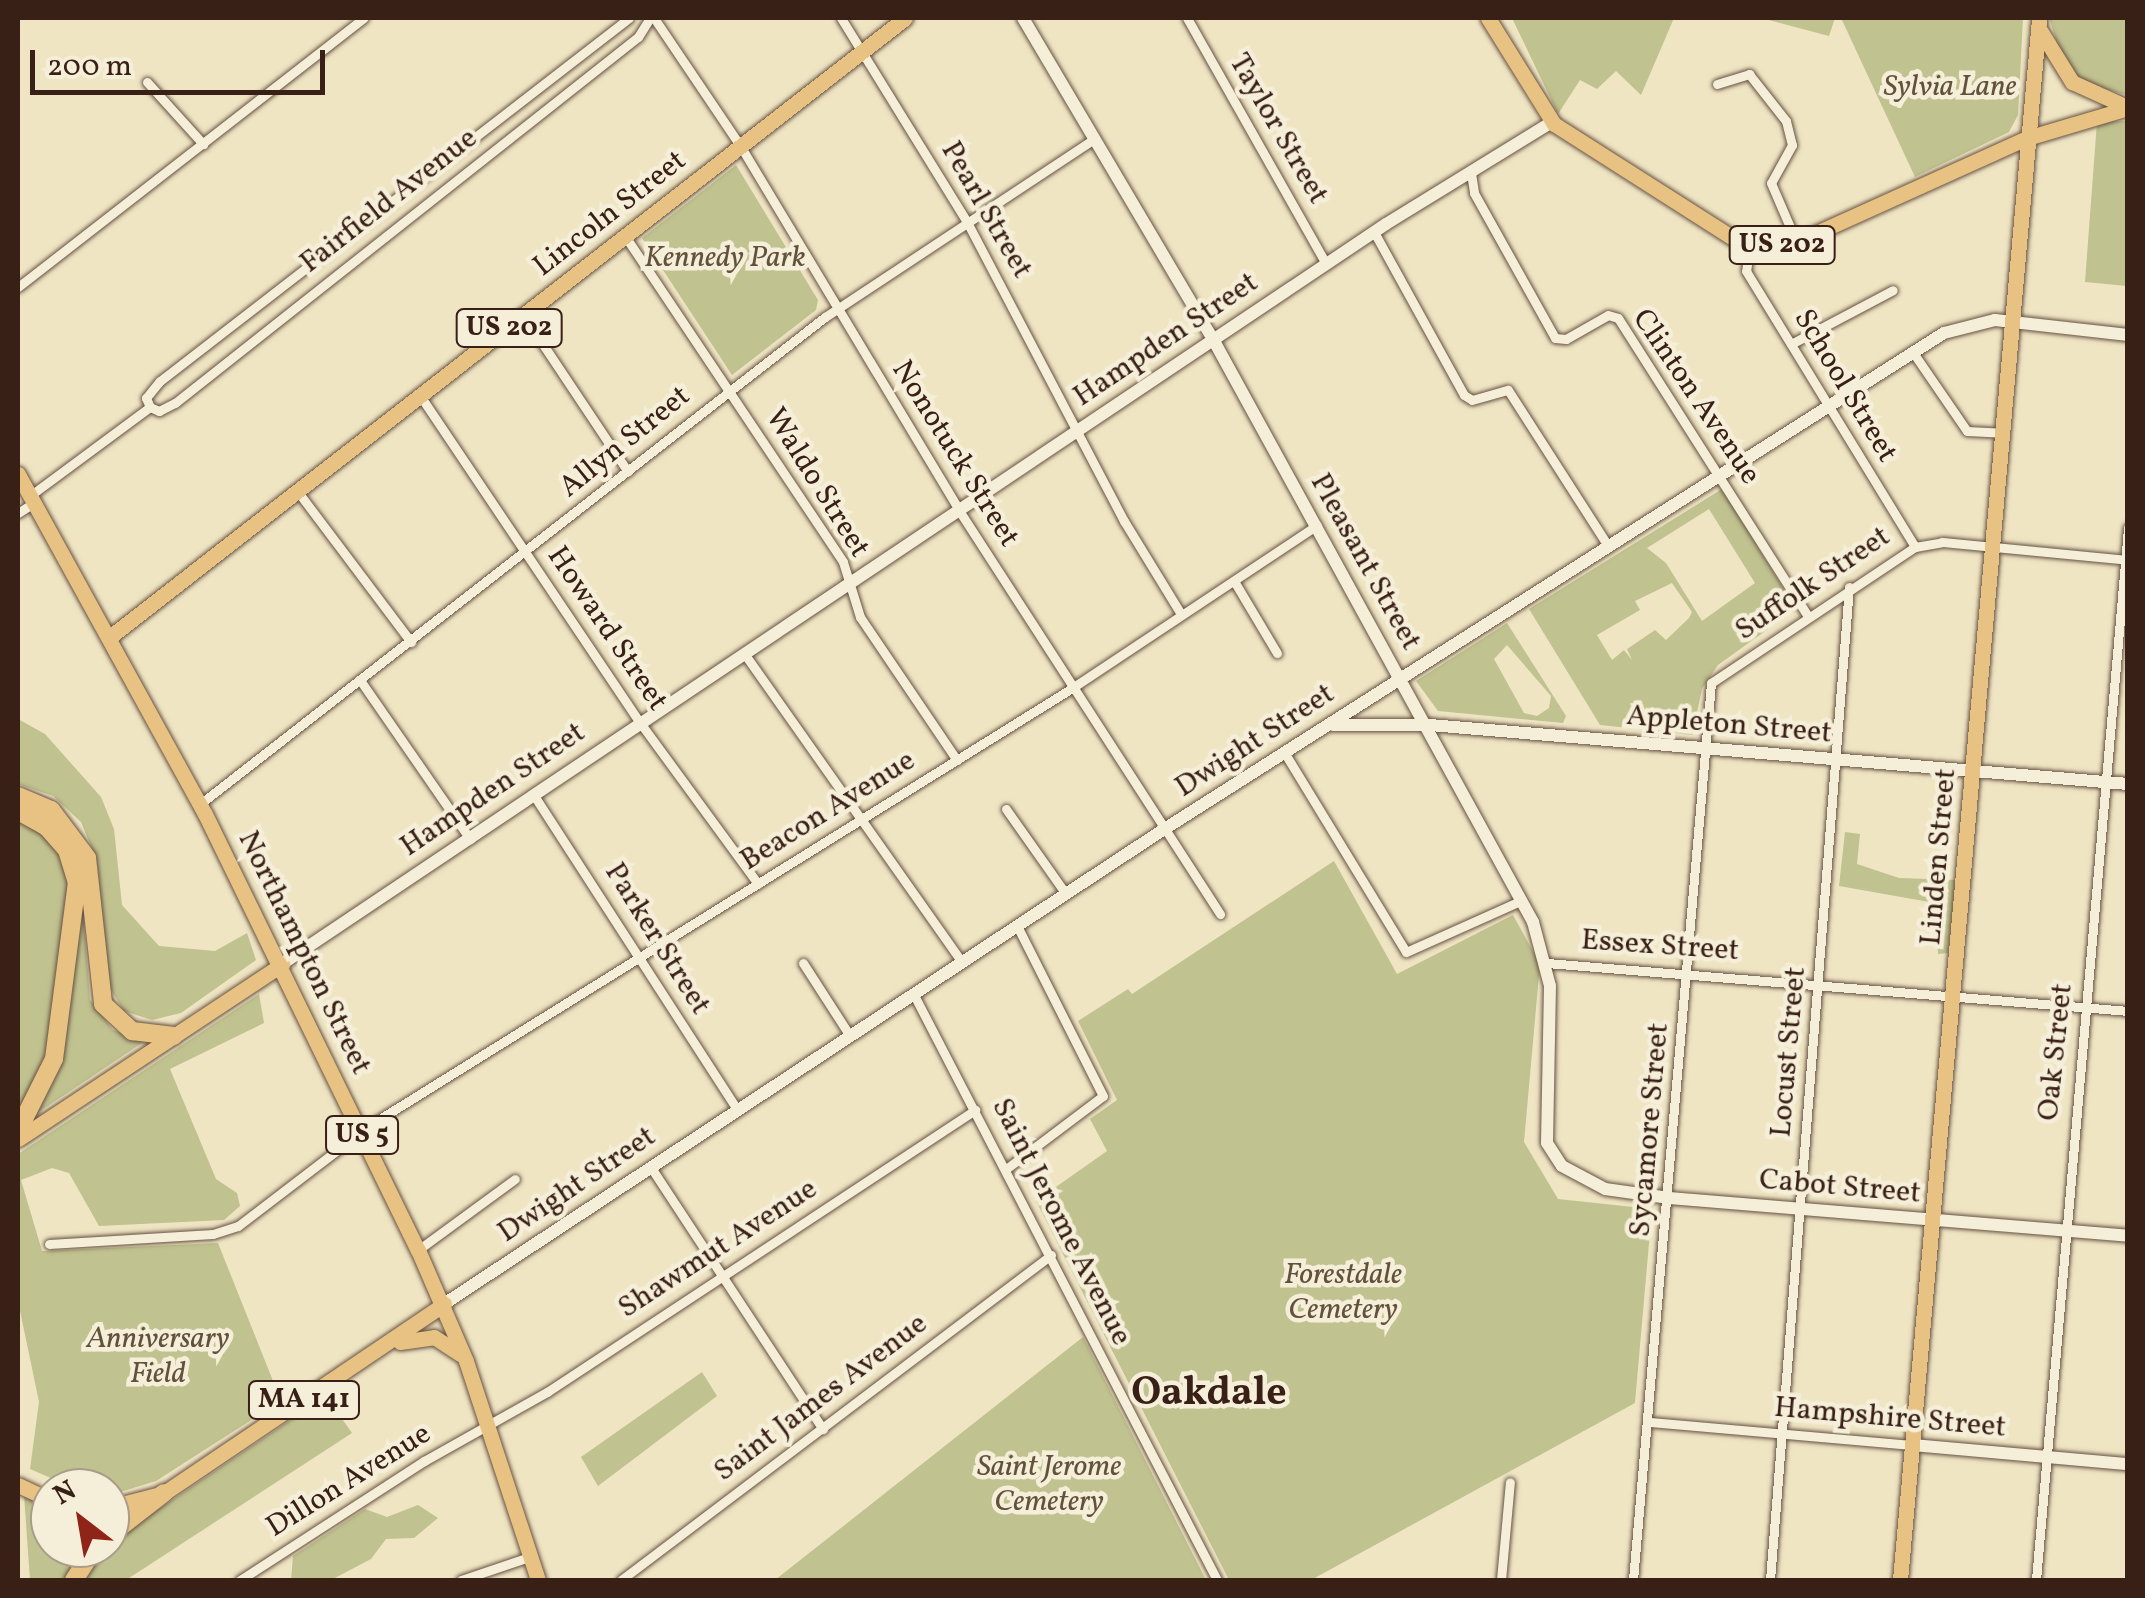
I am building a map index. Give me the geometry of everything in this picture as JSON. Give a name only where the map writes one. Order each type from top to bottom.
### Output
[{"type":"highway","points":[[18,796],[51,810],[87,858],[103,1004],[132,1031],[174,1036]]},
{"type":"highway","points":[[18,810],[47,826],[67,850],[77,882],[54,1059],[18,1131]]},
{"type":"highway","points":[[130,1519],[164,1493]]},
{"type":"main road","name":"Lincoln Street","points":[[111,636],[905,18]]},
{"type":"main road","name":"Pleasant Street","points":[[1023,18],[1214,341],[1430,725],[1522,900],[1548,963],[1543,1107],[1546,1143],[1558,1160]]},
{"type":"main road","name":"US 202","points":[[1488,18],[1552,122],[1749,248],[1796,241],[2026,138]]},
{"type":"main road","points":[[2038,22],[2072,82],[2128,107]]},
{"type":"main road","name":"Linden Street","points":[[1900,1580],[1975,772],[2038,22]]},
{"type":"main road","points":[[2026,138],[2128,107]]},
{"type":"main road","name":"Hampden Street","points":[[282,964],[1374,232],[1552,122]]},
{"type":"main road","name":"Dwight Street","points":[[444,1304],[961,961],[1912,351],[1970,322],[2128,335]]},
{"type":"main road","name":"US 5","points":[[18,474],[111,636]]},
{"type":"main road","name":"Northampton Street","points":[[111,636],[282,964],[444,1304],[538,1580]]},
{"type":"main road","name":"Appleton Street","points":[[1326,726],[1430,725],[2128,784]]},
{"type":"main road","points":[[18,1139],[282,964]]},
{"type":"main road","name":"Cabot Street","points":[[1558,1160],[1578,1178],[1605,1189],[1669,1198],[2128,1236]]},
{"type":"main road","name":"MA 141","points":[[130,1502],[164,1493],[444,1304]]},
{"type":"main road","points":[[378,1351],[434,1336],[466,1361]]},
{"type":"main road","name":"Hampshire Street","points":[[1913,1445],[2128,1464]]},
{"type":"street","points":[[18,288],[364,18]]},
{"type":"street","name":"Fairfield Avenue","points":[[629,18],[160,381],[146,398],[150,407],[158,411],[176,403],[638,36],[652,18]]},
{"type":"street","name":"Nonotuck Street","points":[[652,18],[741,147],[960,512],[1220,914]]},
{"type":"street","name":"Pearl Street","points":[[841,18],[967,222],[1124,521],[1181,614]]},
{"type":"street","name":"Taylor Street","points":[[1187,18],[1326,264]]},
{"type":"street","points":[[1717,84],[1749,74],[1786,121],[1792,145],[1771,183],[1796,241]]},
{"type":"street","points":[[146,82],[203,144]]},
{"type":"street","name":"Allyn Street","points":[[200,804],[362,683],[837,309],[1094,138]]},
{"type":"street","name":"Clinton Avenue","points":[[1471,173],[1474,193],[1556,338],[1566,339],[1608,316],[1618,318],[1808,616]]},
{"type":"street","points":[[1374,232],[1464,395],[1472,400],[1508,390],[1608,546]]},
{"type":"street","name":"Waldo Street","points":[[625,236],[843,562],[860,617],[957,760]]},
{"type":"street","name":"School Street","points":[[1749,248],[1746,271],[1914,547]]},
{"type":"street","points":[[1791,344],[1893,290]]},
{"type":"street","points":[[524,316],[628,472]]},
{"type":"street","points":[[1912,351],[1967,430],[2002,434]]},
{"type":"street","name":"Howard Street","points":[[422,397],[642,724],[758,884]]},
{"type":"street","name":"Fairfield Avenue","points":[[18,513],[150,407]]},
{"type":"street","points":[[298,492],[411,642]]},
{"type":"street","name":"Beacon Avenue","points":[[49,1244],[227,1231],[360,1132],[1072,688],[1318,525]]},
{"type":"street","name":"Oak Street","points":[[2036,1580],[2128,528]]},
{"type":"street","name":"Suffolk Street","points":[[1711,683],[1914,547],[1992,547],[2126,560]]},
{"type":"street","points":[[1234,581],[1277,653]]},
{"type":"street","name":"Locust Street","points":[[1770,1580],[1840,760],[1849,587]]},
{"type":"street","points":[[746,656],[860,822],[903,870],[961,961]]},
{"type":"street","points":[[362,683],[470,839]]},
{"type":"street","name":"Sycamore Street","points":[[1633,1580],[1690,972],[1711,683]]},
{"type":"street","points":[[1284,752],[1406,952],[1522,900]]},
{"type":"street","name":"Parker Street","points":[[535,797],[737,1109]]},
{"type":"street","points":[[1006,809],[1066,894]]},
{"type":"street","points":[[1006,1169],[1103,1096],[1017,926]]},
{"type":"street","points":[[803,963],[850,1036]]},
{"type":"street","name":"Essex Street","points":[[1548,963],[2128,1011]]},
{"type":"street","name":"Saint Jerome Avenue","points":[[914,995],[1217,1580]]},
{"type":"street","name":"Shawmut Avenue","points":[[487,1427],[975,1110]]},
{"type":"street","points":[[650,1166],[822,1429]]},
{"type":"street","points":[[418,1250],[515,1179]]},
{"type":"street","name":"Saint James Avenue","points":[[621,1580],[1051,1255]]},
{"type":"street","name":"Hampshire Street","points":[[1649,1422],[1913,1445]]},
{"type":"street","name":"Dillon Avenue","points":[[240,1580],[487,1427]]},
{"type":"street","points":[[1501,1580],[1510,1482]]},
{"type":"street","points":[[461,1580],[529,1557]]},
{"type":"green space","points":[[1512,18],[1674,18],[1641,95],[1616,71],[1597,89],[1580,80],[1558,114]]},
{"type":"green space","points":[[1761,18],[1835,18],[1829,36]]},
{"type":"green space","name":"Sylvia Lane","points":[[1841,18],[2023,18],[2018,115],[2009,132],[1915,177]]},
{"type":"green space","points":[[2049,18],[2127,18],[2127,95],[2084,83],[2065,67]]},
{"type":"green space","points":[[2127,121],[2127,286],[2085,282],[2097,122]]},
{"type":"green space","name":"Kennedy Park","points":[[736,165],[818,300],[816,310],[732,375],[642,238]]},
{"type":"green space","points":[[1722,489],[1796,609],[1718,665],[1702,689],[1692,735],[1600,725],[1529,609]],"holes":[[[1709,509],[1755,583],[1702,621],[1666,563],[1647,548]],[[1672,583],[1692,612],[1689,618],[1666,640],[1655,630],[1627,649],[1632,660],[1624,650],[1612,660],[1597,635],[1640,610],[1635,601]]]},
{"type":"green space","points":[[1507,623],[1566,716],[1563,723],[1438,711],[1416,681]],"holes":[[[1507,645],[1551,696],[1549,708],[1537,716],[1524,713],[1494,659]]]},
{"type":"green space","points":[[18,719],[45,734],[101,797],[114,829],[122,905],[159,946],[215,951],[247,933],[256,960],[181,1013],[152,1020],[124,1011],[108,985],[97,861],[81,822],[53,796],[18,784]]},
{"type":"green space","points":[[18,816],[59,850],[70,876],[46,1064],[18,1120]]},
{"type":"green space","points":[[1845,832],[1860,834],[1857,864],[1899,878],[1956,880],[1948,953],[1938,954],[1935,903],[1839,886]]},
{"type":"green space","name":"Forestdale Cemetery","points":[[1334,861],[1397,974],[1513,915],[1540,964],[1524,1142],[1558,1199],[1652,1209],[1635,1403],[1311,1580],[1229,1580],[1036,1201],[1107,1151],[1090,1119],[1117,1100],[1078,1021],[1128,989],[1132,994]]},
{"type":"green space","points":[[83,910],[90,1000],[113,1030],[145,1041],[36,1114],[53,1079]]},
{"type":"green space","name":"Anniversary Field","points":[[259,994],[264,1023],[170,1069],[216,1179],[237,1193],[240,1206],[224,1220],[99,1226],[69,1173],[52,1168],[21,1180],[42,1251],[218,1243],[281,1401],[156,1481],[130,1489],[130,1468],[30,1468],[39,1402],[18,1301],[18,1154]]},
{"type":"green space","name":"Saint Jerome Cemetery","points":[[1083,1337],[1206,1580],[775,1580]]},
{"type":"green space","points":[[702,1372],[717,1396],[598,1486],[581,1457]]},
{"type":"green space","points":[[326,1396],[352,1433],[126,1580],[85,1580],[93,1568],[130,1568],[130,1528]]},
{"type":"green space","points":[[24,1495],[30,1498],[30,1568],[74,1568],[67,1580],[30,1580]]},
{"type":"green space","points":[[418,1505],[438,1518],[414,1538],[386,1539],[371,1559],[331,1580],[291,1580],[293,1556],[365,1509],[387,1517]]},
{"type":"district","name":"Oakdale","points":[[1209,1394]]}]
